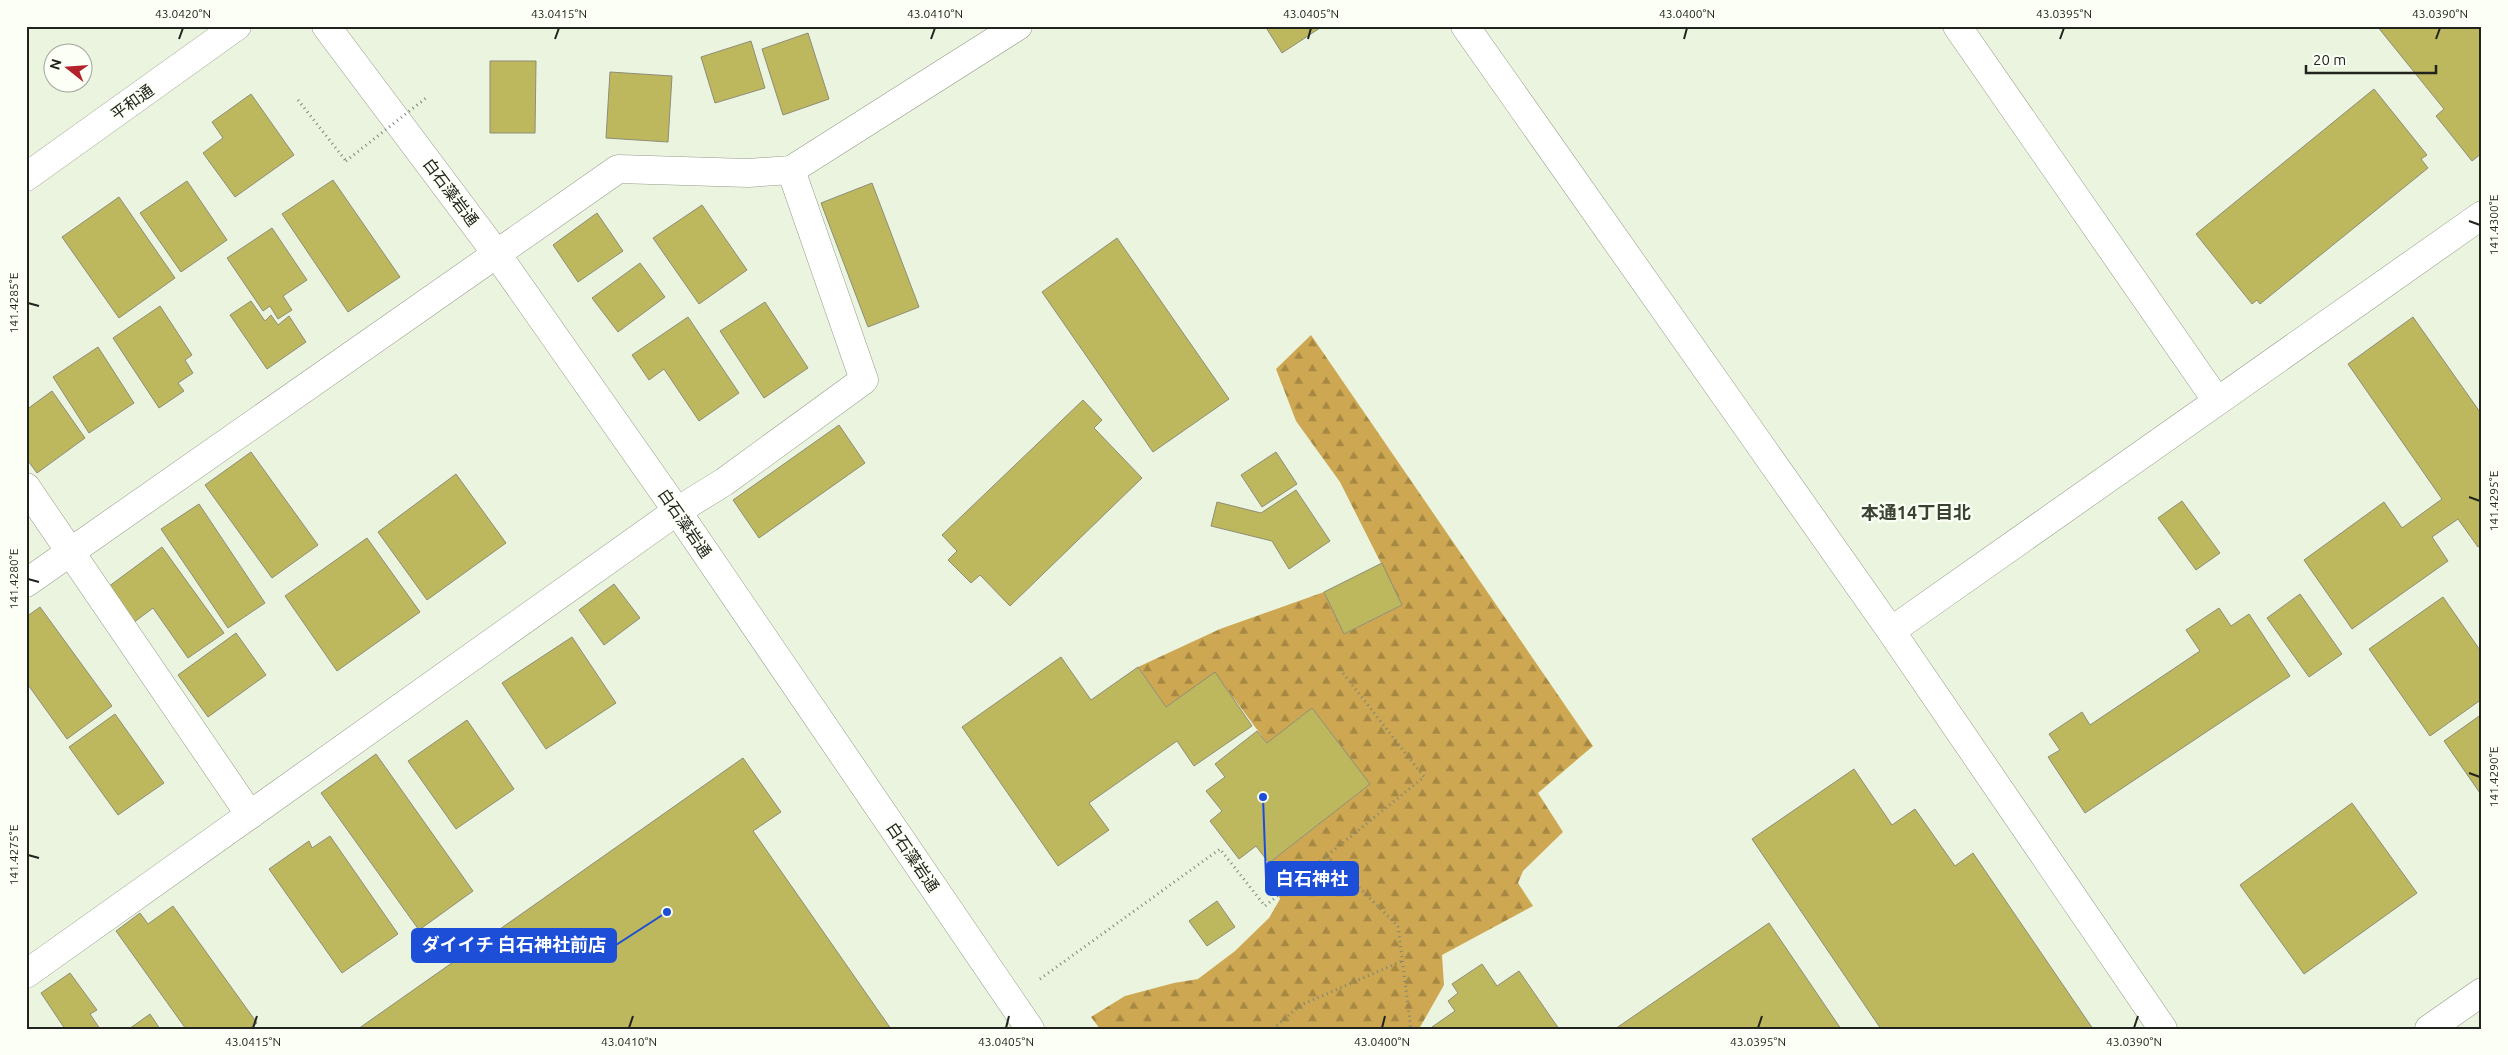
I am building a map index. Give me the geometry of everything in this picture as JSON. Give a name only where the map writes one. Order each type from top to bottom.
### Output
[{"type":"main road","name":"平和通","points":[[26,177],[237,26]]},
{"type":"main road","name":"白石藻岩通","points":[[326,26],[496,253],[677,511],[1030,1029]]},
{"type":"main road","points":[[26,583],[618,169],[748,173],[791,170],[1018,26]]},
{"type":"main road","points":[[1465,26],[1891,631],[2163,1029]]},
{"type":"main road","points":[[1957,26],[2217,401]]},
{"type":"main road","points":[[26,974],[677,511],[724,482],[864,380],[791,170]]},
{"type":"main road","points":[[1891,631],[2482,215]]},
{"type":"main road","points":[[26,487],[250,815]]},
{"type":"main road","points":[[2429,1029],[2482,992]]},
{"type":"path","points":[[298,100],[346,162],[426,98]]},
{"type":"path","points":[[1010,1000],[1220,850],[1265,906],[1424,777],[1339,668]]},
{"type":"path","points":[[1327,856],[1398,926],[1411,1029]]},
{"type":"path","points":[[1274,1029],[1299,1006],[1402,961]]},
{"type":"green space","points":[[1311,335],[1593,746],[1538,793],[1563,832],[1523,871],[1518,883],[1533,906],[1442,955],[1444,985],[1419,1029],[1100,1029],[1091,1017],[1125,996],[1174,983],[1198,979],[1235,951],[1269,918],[1280,899],[1269,863],[1370,784],[1312,708],[1267,743],[1215,673],[1166,707],[1138,667],[1220,629],[1324,592],[1344,634],[1402,605],[1340,482],[1296,421],[1276,369]]},
{"type":"building","points":[[1265,26],[1323,26],[1282,53]]},
{"type":"building","points":[[2377,26],[2482,26],[2482,153],[2472,161],[2436,116],[2444,109]]},
{"type":"building","points":[[808,33],[829,99],[783,115],[762,49]]},
{"type":"building","points":[[751,41],[765,88],[715,103],[701,57]]},
{"type":"building","points":[[490,61],[536,61],[535,133],[490,133]]},
{"type":"building","points":[[610,72],[672,76],[668,142],[606,138]]},
{"type":"building","points":[[2374,89],[2427,155],[2421,159],[2428,168],[2260,304],[2257,300],[2252,304],[2196,234]]},
{"type":"building","points":[[251,94],[294,155],[235,197],[203,153],[223,138],[212,122]]},
{"type":"building","points":[[333,180],[400,277],[348,312],[282,214]]},
{"type":"building","points":[[187,181],[227,240],[181,272],[140,213]]},
{"type":"building","points":[[872,183],[919,307],[868,327],[821,203]]},
{"type":"building","points":[[119,197],[175,278],[119,318],[62,237]]},
{"type":"building","points":[[702,205],[747,270],[699,304],[653,238]]},
{"type":"building","points":[[597,213],[623,251],[578,282],[553,245]]},
{"type":"building","points":[[272,228],[307,280],[283,296],[292,310],[278,319],[270,306],[263,311],[227,258]]},
{"type":"building","points":[[1117,238],[1229,399],[1153,452],[1042,292]]},
{"type":"building","points":[[640,263],[665,297],[618,332],[592,298]]},
{"type":"building","points":[[251,301],[265,321],[271,315],[278,325],[289,316],[306,342],[267,369],[230,315]]},
{"type":"building","points":[[765,302],[808,368],[764,398],[720,331]]},
{"type":"building","points":[[160,306],[192,355],[185,360],[193,373],[178,383],[184,391],[159,408],[113,338]]},
{"type":"building","points":[[688,317],[739,393],[699,421],[664,369],[649,380],[632,355]]},
{"type":"building","points":[[2413,317],[2482,415],[2482,545],[2478,547],[2458,519],[2432,537],[2448,561],[2352,629],[2304,560],[2384,502],[2402,528],[2442,499],[2348,364]]},
{"type":"building","points":[[98,347],[134,403],[89,433],[53,377]]},
{"type":"building","points":[[52,391],[85,438],[37,473],[26,458],[26,410]]},
{"type":"building","points":[[1083,400],[1102,420],[1094,428],[1142,478],[1010,606],[980,575],[971,583],[948,560],[957,551],[942,535]]},
{"type":"building","points":[[839,425],[865,463],[759,538],[733,500]]},
{"type":"building","points":[[251,452],[318,545],[272,578],[205,485]]},
{"type":"building","points":[[1276,452],[1297,484],[1262,507],[1241,475]]},
{"type":"building","points":[[456,474],[506,543],[427,600],[378,532]]},
{"type":"building","points":[[1296,490],[1330,541],[1289,569],[1272,541],[1211,526],[1217,502],[1261,513]]},
{"type":"building","points":[[2182,501],[2220,553],[2196,570],[2158,518]]},
{"type":"building","points":[[199,504],[265,603],[228,628],[161,529]]},
{"type":"building","points":[[367,538],[420,612],[337,671],[285,596]]},
{"type":"building","points":[[162,547],[224,633],[188,658],[153,608],[133,623],[108,587]]},
{"type":"building","points":[[1382,563],[1402,605],[1344,634],[1324,592]]},
{"type":"building","points":[[614,584],[640,618],[604,645],[579,610]]},
{"type":"building","points":[[2300,594],[2342,654],[2309,677],[2267,618]]},
{"type":"building","points":[[2443,597],[2482,653],[2482,699],[2430,736],[2369,649]]},
{"type":"building","points":[[40,607],[112,706],[67,739],[26,682],[26,617]]},
{"type":"building","points":[[2219,608],[2231,626],[2249,614],[2290,676],[2085,813],[2048,757],[2060,750],[2049,734],[2082,712],[2090,725],[2200,651],[2186,630]]},
{"type":"building","points":[[236,633],[266,675],[208,717],[178,675]]},
{"type":"building","points":[[572,637],[616,703],[546,749],[502,683]]},
{"type":"building","points":[[1061,657],[1091,700],[1138,667],[1166,707],[1215,672],[1252,726],[1194,766],[1177,741],[1089,803],[1109,830],[1058,866],[962,727]]},
{"type":"building","points":[[1312,708],[1370,784],[1269,863],[1256,846],[1239,859],[1210,821],[1222,811],[1206,791],[1225,777],[1215,764],[1257,731],[1267,743]]},
{"type":"building","points":[[115,714],[164,783],[118,815],[69,747]]},
{"type":"building","points":[[2482,714],[2482,796],[2444,741]]},
{"type":"building","points":[[467,720],[514,789],[456,829],[408,761]]},
{"type":"building","points":[[376,754],[473,891],[419,930],[321,793]]},
{"type":"building","points":[[743,758],[781,812],[753,831],[891,1029],[358,1029]]},
{"type":"building","points":[[1854,769],[1892,825],[1915,809],[1955,866],[1973,853],[2093,1029],[1881,1029],[1752,839]]},
{"type":"building","points":[[2352,803],[2417,893],[2304,974],[2240,885]]},
{"type":"building","points":[[330,836],[398,934],[342,973],[269,869],[309,841],[312,848]]},
{"type":"building","points":[[1217,901],[1235,927],[1207,946],[1189,921]]},
{"type":"building","points":[[173,906],[257,1023],[249,1029],[186,1029],[116,931],[140,913],[148,924]]},
{"type":"building","points":[[1769,923],[1841,1029],[1615,1029]]},
{"type":"building","points":[[1482,964],[1497,986],[1519,971],[1559,1029],[1433,1029],[1432,1027],[1455,1011],[1448,1001],[1458,993],[1452,984]]},
{"type":"building","points":[[70,973],[97,1010],[90,1014],[100,1029],[65,1029],[41,993]]},
{"type":"building","points":[[150,1014],[160,1029],[129,1029]]},
{"type":"place","name":"白石神社","points":[[1263,797]]},
{"type":"place","name":"ダイイチ 白石神社前店","points":[[667,912]]},
{"type":"district","name":"本通14丁目北","points":[[1916,513]]}]
